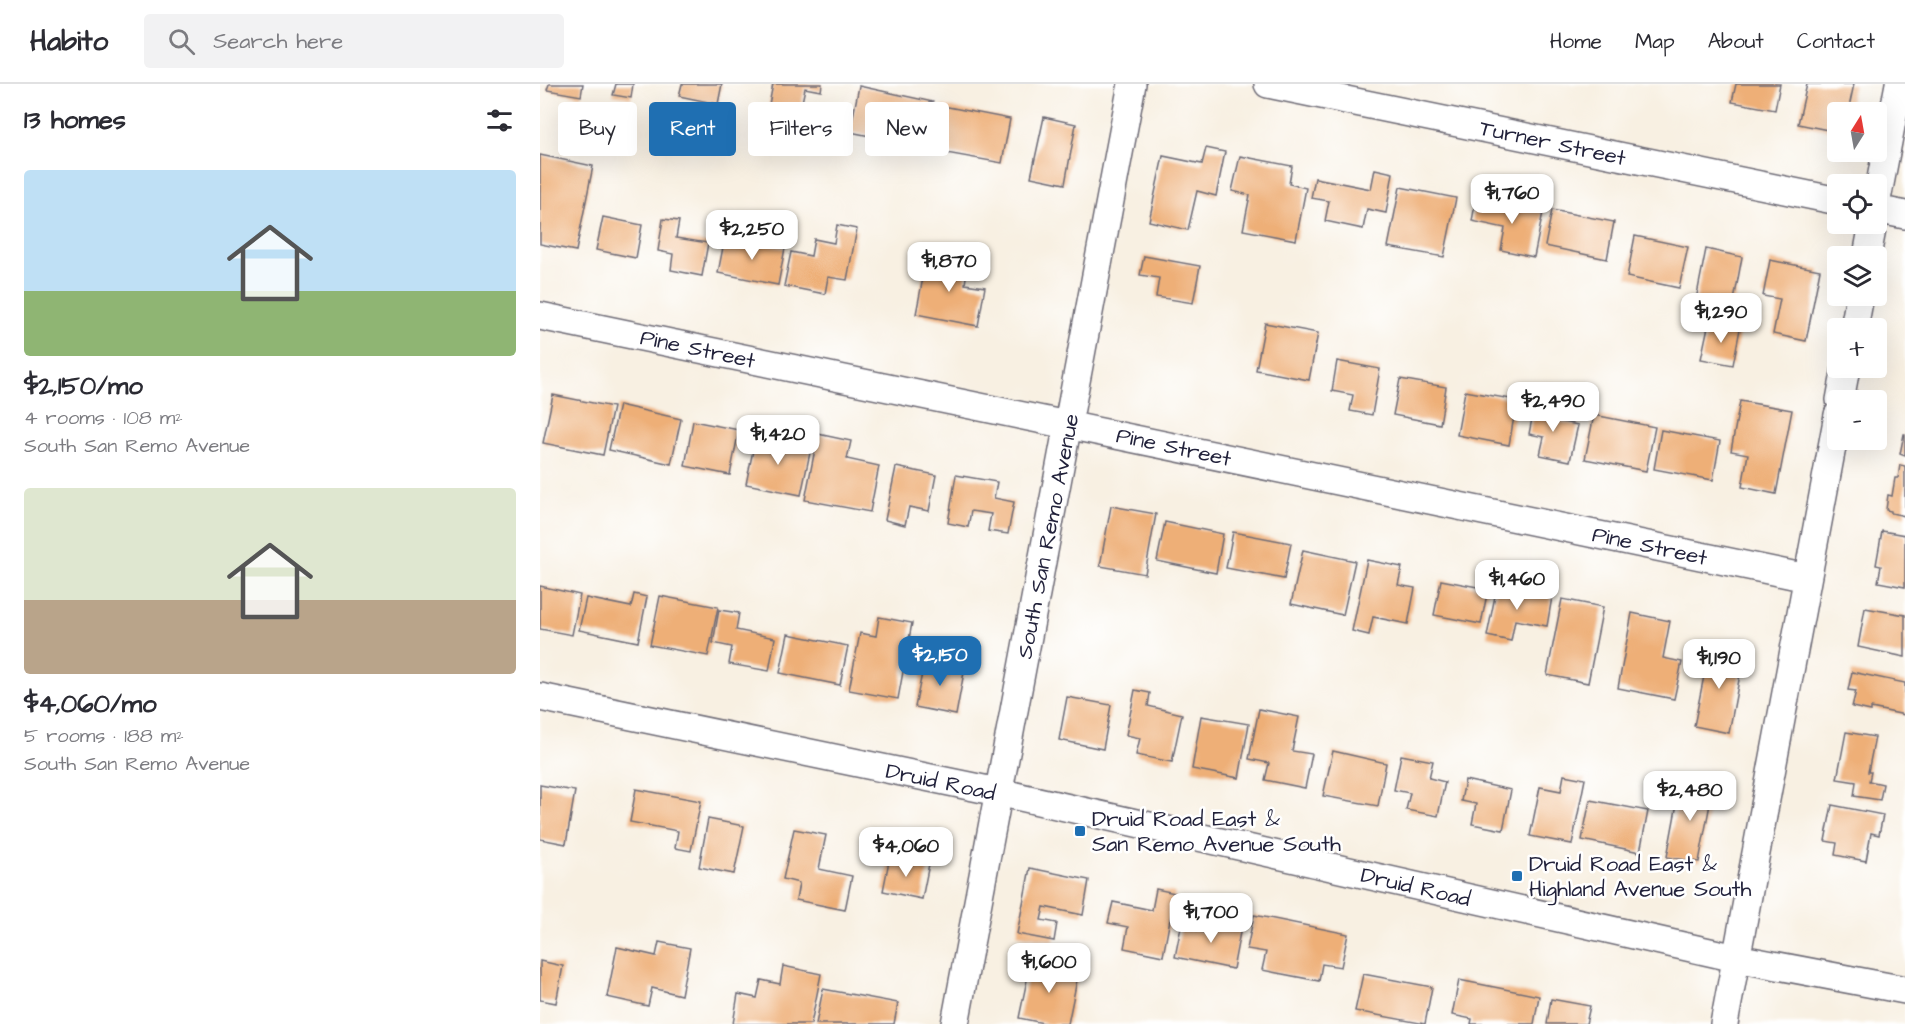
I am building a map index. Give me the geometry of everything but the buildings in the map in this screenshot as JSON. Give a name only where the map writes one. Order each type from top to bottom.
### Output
[{"type":"street","name":"South San Remo Avenue","points":[[955,1024],[1132,84]]},
{"type":"street","name":"Turner Street","points":[[1269,84],[1827,199]]},
{"type":"street","points":[[1882,174],[1899,84]]},
{"type":"street","points":[[1887,210],[1905,215]]},
{"type":"street","name":"Pine Street","points":[[540,316],[1807,578]]},
{"type":"street","points":[[1724,1024],[1831,450]]},
{"type":"street","name":"Druid Road","points":[[540,697],[998,792],[1736,958],[1905,990]]},
{"type":"place","name":"Druid Road East & San Remo Avenue South","points":[[1080,831]]},
{"type":"place","name":"Druid Road East & Highland Avenue South","points":[[1517,876]]}]
